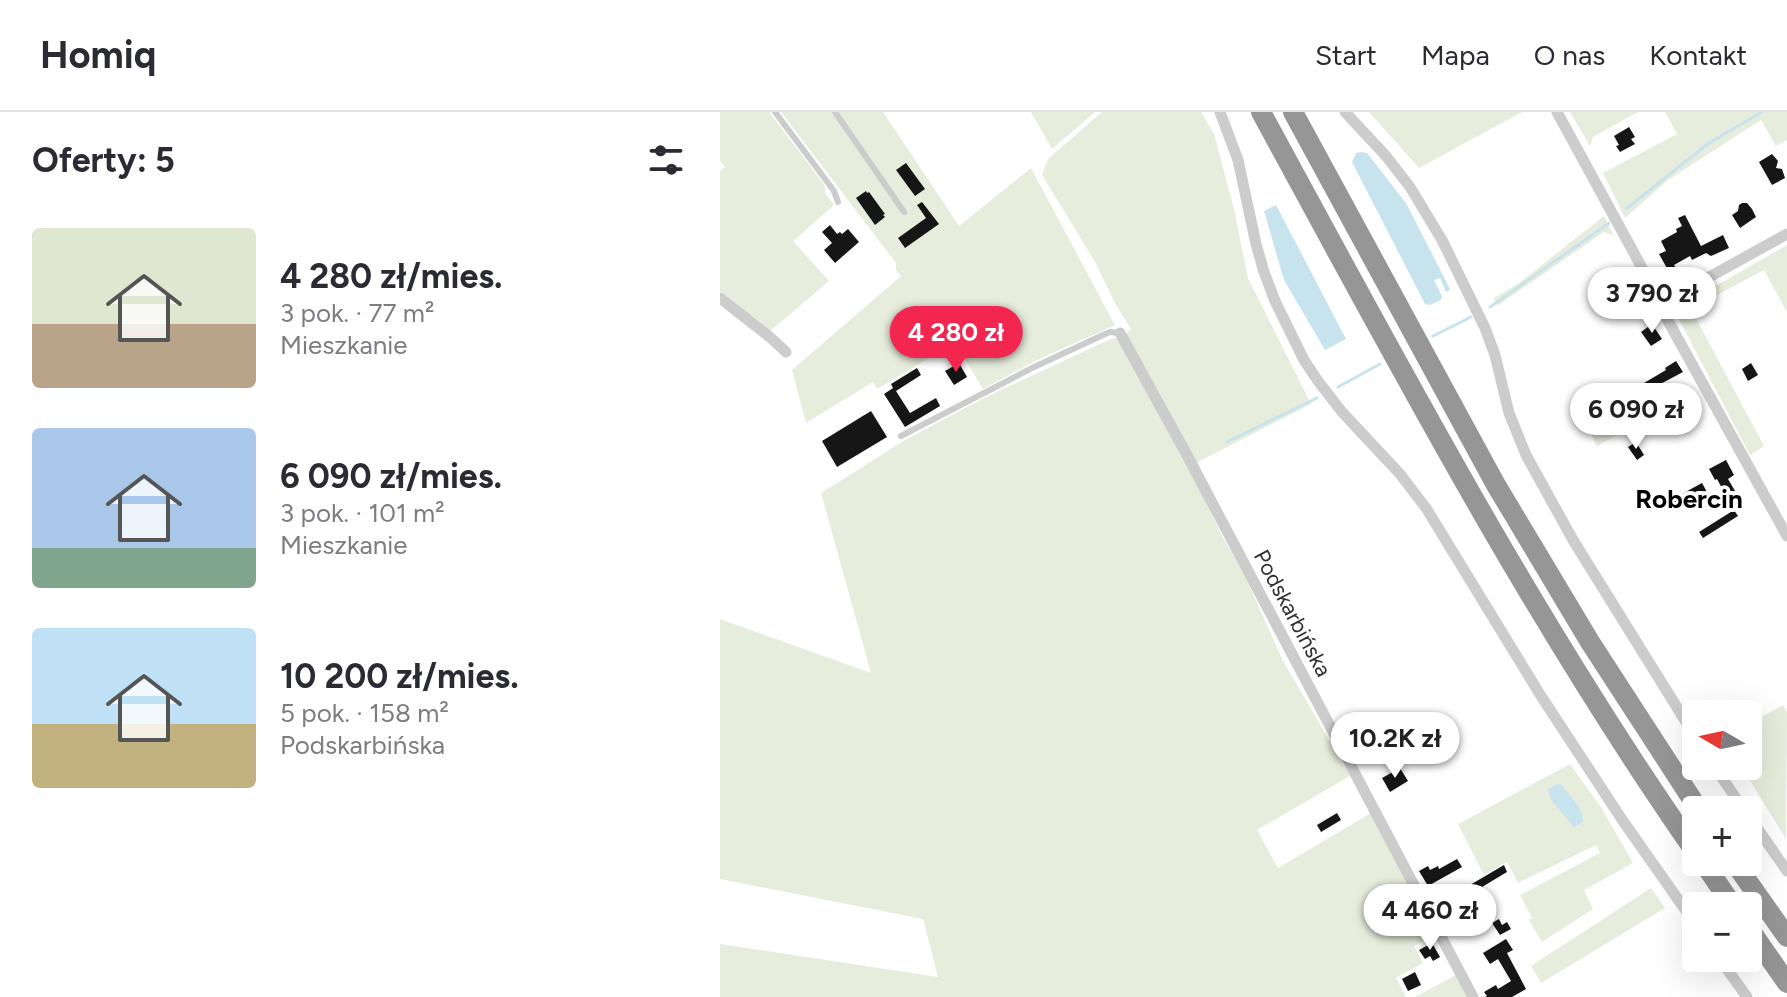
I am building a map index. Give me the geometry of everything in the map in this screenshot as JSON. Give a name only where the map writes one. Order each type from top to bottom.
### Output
[{"type":"highway","points":[[1261,112],[1502,548],[1571,662],[1682,832]]},
{"type":"highway","points":[[1293,112],[1496,485],[1590,642],[1690,796]]},
{"type":"highway","points":[[1744,876],[1787,937]]},
{"type":"highway","points":[[1762,947],[1787,983]]},
{"type":"street","points":[[1220,112],[1238,160],[1264,272],[1304,360],[1342,412],[1400,474],[1426,508],[1549,708],[1682,905]]},
{"type":"street","points":[[1345,112],[1410,187],[1442,240],[1490,342],[1509,413],[1526,455],[1588,565],[1682,716]]},
{"type":"street","points":[[1557,112],[1659,299],[1664,302],[1667,319],[1787,536]]},
{"type":"street","points":[[1664,302],[1787,234]]},
{"type":"street","points":[[720,298],[786,352]]},
{"type":"street","name":"Podskarbińska","points":[[1120,333],[1473,997]]},
{"type":"street","points":[[1762,835],[1787,871]]},
{"type":"street","points":[[1729,972],[1747,997]]},
{"type":"lane","points":[[775,112],[834,191],[838,202]]},
{"type":"lane","points":[[835,112],[904,212]]},
{"type":"lane","points":[[901,436],[1046,361],[1110,332],[1120,333]]},
{"type":"green space","points":[[720,112],[769,112],[825,186],[825,193],[834,205],[793,241],[829,281],[770,331],[720,291],[720,171],[725,167],[720,161]]},
{"type":"green space","points":[[781,112],[883,112],[959,226],[1031,168],[1115,325],[1035,361],[983,389],[955,343],[877,389],[873,382],[806,423],[792,370],[901,276],[896,270],[896,263]]},
{"type":"green space","points":[[1031,112],[1095,112],[1052,149]]},
{"type":"green space","points":[[1102,112],[1201,112],[1214,134],[1248,278],[1311,404],[1196,463],[1126,334],[1131,329],[1094,260],[1042,175],[1048,159]]},
{"type":"green space","points":[[1369,112],[1522,112],[1419,168]]},
{"type":"green space","points":[[1570,112],[1638,112],[1593,137],[1590,146]]},
{"type":"green space","points":[[1665,112],[1787,112],[1787,140],[1776,146],[1761,120],[1668,180],[1625,218],[1603,173],[1677,134]]},
{"type":"green space","points":[[1604,216],[1614,236],[1604,232],[1497,306],[1494,298],[1519,283]]},
{"type":"green space","points":[[1787,245],[1787,312],[1764,270],[1691,309],[1764,446],[1750,455],[1674,310]]},
{"type":"green space","points":[[1113,338],[1121,340],[1181,450],[1245,576],[1283,661],[1350,776],[1257,830],[1278,868],[1371,813],[1434,935],[1414,946],[1423,963],[1396,978],[1406,997],[720,997],[720,944],[938,977],[923,919],[720,879],[720,619],[871,673],[821,493],[905,440],[988,396]]},
{"type":"green space","points":[[1588,389],[1617,435],[1597,446],[1573,399]]},
{"type":"green space","points":[[1783,705],[1787,712],[1786,839],[1750,780],[1762,780],[1762,716]]},
{"type":"green space","points":[[1570,764],[1602,809],[1633,863],[1584,890],[1593,909],[1542,942],[1529,920],[1532,918],[1520,895],[1600,853],[1596,845],[1518,883],[1507,862],[1484,875],[1458,824]]},
{"type":"green space","points":[[1651,888],[1665,908],[1541,983],[1531,966]]},
{"type":"green space","points":[[1456,975],[1468,997],[1415,997]]},
{"type":"water","points":[[1356,153],[1367,153],[1406,203],[1449,287],[1450,290],[1446,292],[1440,278],[1434,280],[1441,300],[1425,304],[1352,162]]},
{"type":"water","points":[[1276,205],[1346,339],[1325,350],[1284,280],[1264,211]]},
{"type":"water","points":[[1557,784],[1581,811],[1583,822],[1574,827],[1551,800],[1548,789]]},
{"type":"building","points":[[1629,127],[1635,144],[1620,152],[1614,136]]},
{"type":"building","points":[[1772,154],[1778,161],[1776,168],[1782,169],[1785,178],[1772,185],[1759,162]]},
{"type":"building","points":[[906,163],[925,189],[915,196],[896,170]]},
{"type":"building","points":[[866,191],[885,214],[875,225],[856,198]]},
{"type":"building","points":[[922,202],[939,224],[905,248],[898,238],[926,218],[917,205]]},
{"type":"building","points":[[1742,203],[1747,203],[1756,217],[1740,228],[1732,215]]},
{"type":"building","points":[[1685,215],[1701,246],[1723,235],[1729,248],[1692,260],[1690,256],[1674,265],[1680,275],[1673,279],[1659,254],[1666,251],[1661,241],[1677,232],[1676,229],[1682,226],[1678,218]]},
{"type":"building","points":[[830,225],[837,234],[848,229],[859,242],[835,263],[824,250],[832,243],[822,232]]},
{"type":"building","points":[[1652,324],[1662,339],[1651,346],[1641,332]]},
{"type":"building","points":[[1676,361],[1683,372],[1649,390],[1644,383]]},
{"type":"building","points":[[959,363],[967,377],[954,385],[945,371]]},
{"type":"building","points":[[1751,363],[1758,375],[1748,381],[1742,369]]},
{"type":"building","points":[[917,368],[921,375],[896,391],[910,413],[936,398],[940,406],[905,427],[884,394],[893,388],[891,384]]},
{"type":"building","points":[[871,411],[887,437],[837,467],[822,441]]},
{"type":"building","points":[[1636,442],[1644,455],[1637,460],[1628,447]]},
{"type":"building","points":[[1726,460],[1734,475],[1728,479],[1738,496],[1729,501],[1709,469]]},
{"type":"building","points":[[1702,483],[1707,492],[1675,512],[1669,501]]},
{"type":"building","points":[[1734,510],[1738,516],[1703,538],[1699,532]]},
{"type":"building","points":[[1400,768],[1408,781],[1390,792],[1382,778]]},
{"type":"building","points":[[1337,813],[1341,820],[1321,832],[1317,825]]},
{"type":"building","points":[[1457,859],[1462,867],[1428,886],[1419,871],[1428,866],[1430,870],[1438,866],[1439,869]]},
{"type":"building","points":[[1504,865],[1507,872],[1482,887],[1492,905],[1473,916],[1463,899],[1474,892],[1470,885]]},
{"type":"building","points":[[1499,919],[1502,925],[1507,922],[1511,929],[1500,935],[1492,923]]},
{"type":"building","points":[[1506,939],[1513,950],[1507,953],[1526,989],[1512,997],[1485,997],[1484,992],[1496,985],[1498,989],[1511,981],[1498,959],[1490,964],[1483,953]]},
{"type":"building","points":[[1432,943],[1440,957],[1433,961],[1430,956],[1425,959],[1419,950]]},
{"type":"building","points":[[1415,972],[1421,985],[1408,991],[1402,979]]},
{"type":"waterway","points":[[1626,209],[1709,143],[1762,112]]},
{"type":"waterway","points":[[1490,307],[1609,223]]},
{"type":"waterway","points":[[1433,336],[1471,317]]},
{"type":"waterway","points":[[1338,387],[1380,364]]},
{"type":"waterway","points":[[1227,442],[1317,398]]},
{"type":"district","name":"Robercin","points":[[1689,499]]}]
